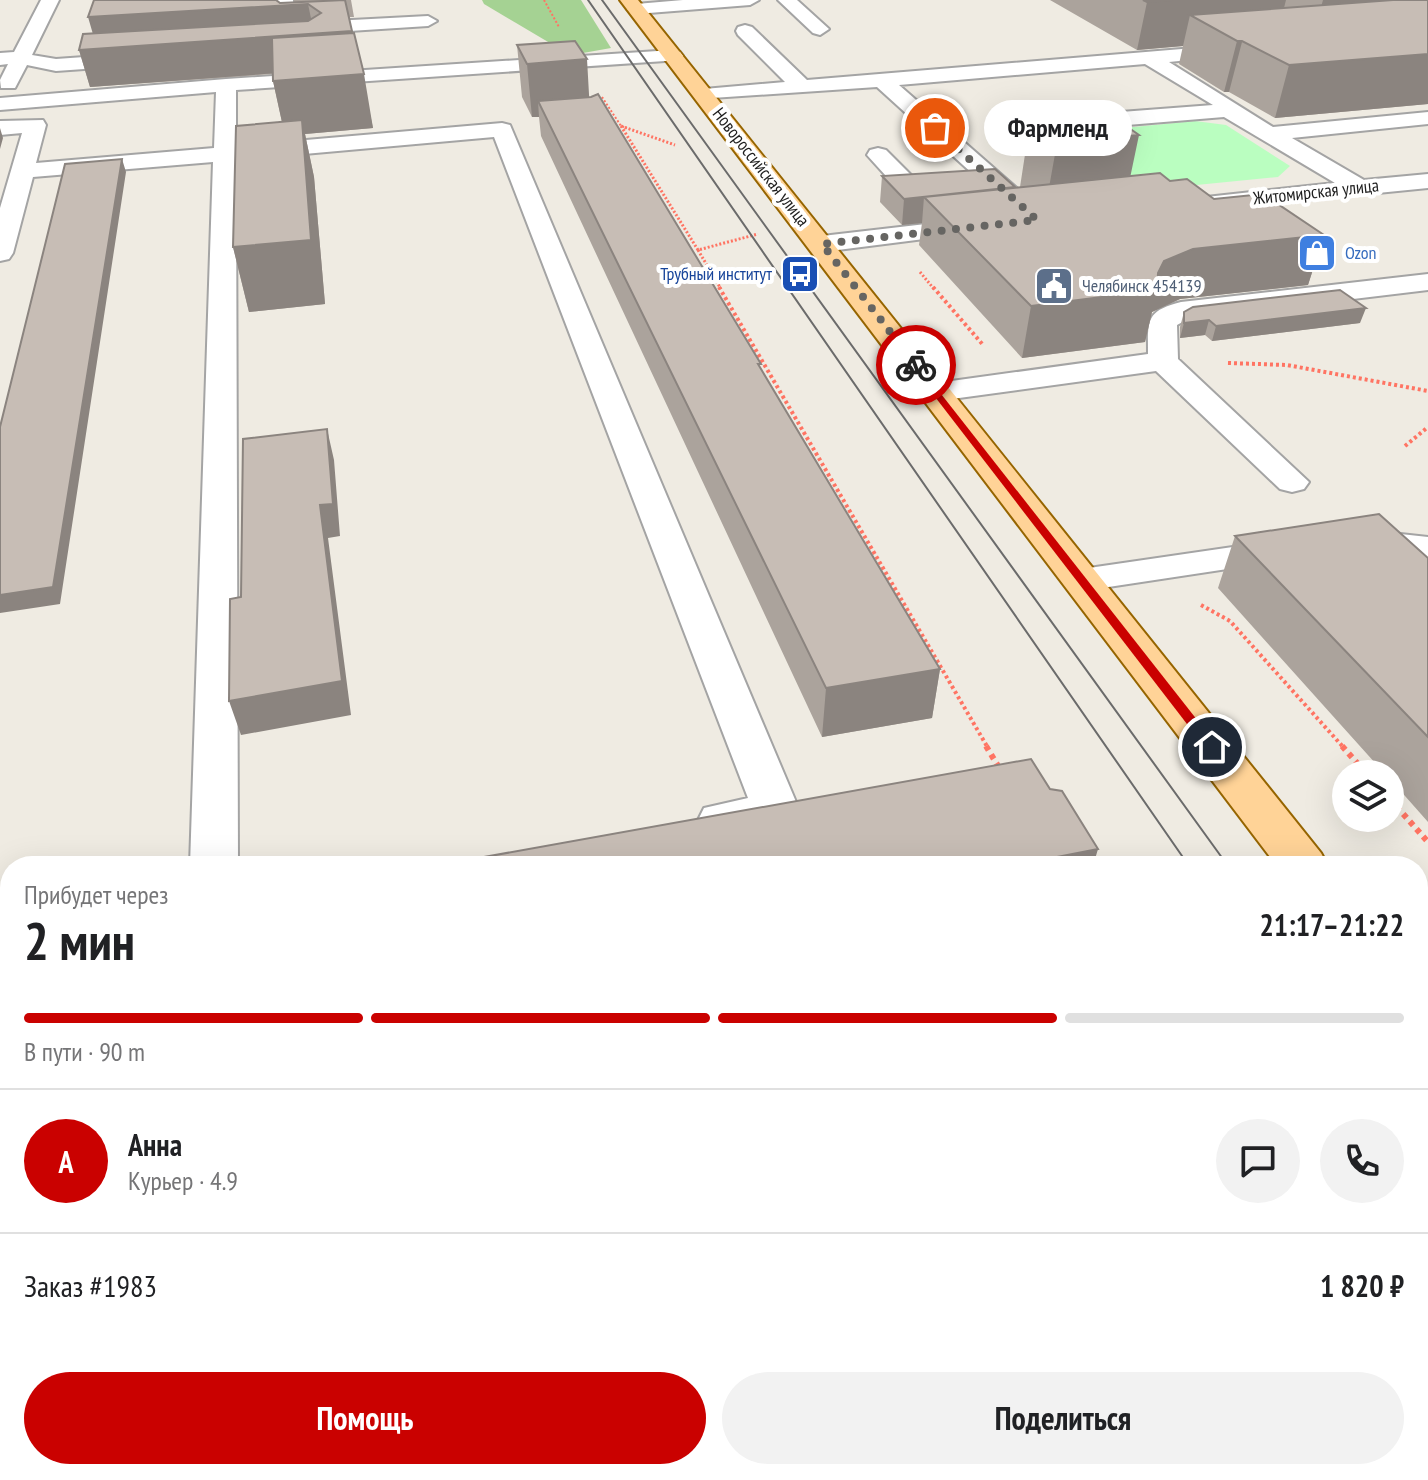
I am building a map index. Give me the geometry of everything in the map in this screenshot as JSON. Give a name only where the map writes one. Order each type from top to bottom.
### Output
[{"type":"main road","name":"Новороссийская улица","points":[[632,4],[1296,856]]},
{"type":"street","points":[[50,0],[10,58],[0,103],[673,56]]},
{"type":"street","points":[[284,0],[287,29],[429,34]]},
{"type":"street","points":[[420,0],[429,34],[431,73]]},
{"type":"street","points":[[632,4],[750,0]]},
{"type":"street","points":[[787,0],[820,29]]},
{"type":"street","points":[[745,31],[802,87]]},
{"type":"street","points":[[704,95],[1267,48]]},
{"type":"street","points":[[10,58],[56,65],[162,58]]},
{"type":"street","points":[[1149,58],[1221,101],[1228,110],[1359,187]]},
{"type":"street","points":[[822,244],[1045,219],[998,184],[852,59]]},
{"type":"street","points":[[214,856],[226,85]]},
{"type":"street","points":[[1045,125],[1228,110]]},
{"type":"street","points":[[1270,134],[1428,118]]},
{"type":"street","points":[[0,128],[35,125],[0,253]]},
{"type":"street","points":[[22,171],[517,129],[776,809]]},
{"type":"street","points":[[878,155],[914,192],[998,184]]},
{"type":"street","name":"Житомирская улица","points":[[1187,205],[1428,181]]},
{"type":"street","points":[[1292,482],[1163,361],[1162,321],[1181,311],[1428,282]]},
{"type":"street","points":[[937,392],[1163,361]]},
{"type":"street","points":[[1082,580],[1354,540],[1428,548]]},
{"type":"street","points":[[682,828],[821,801]]},
{"type":"path","points":[[888,236],[1003,368],[1001,384]]},
{"type":"path","points":[[698,250],[1001,771]]},
{"type":"path","points":[[1163,361],[1287,365],[1428,391]]},
{"type":"path","points":[[1405,446],[1428,427]]},
{"type":"path","points":[[1135,571],[1230,621],[1354,760]]},
{"type":"path","points":[[1404,815],[1428,842]]},
{"type":"green space","points":[[482,0],[581,0],[611,48],[583,53],[560,49]]},
{"type":"green space","points":[[1195,121],[1226,125],[1290,166],[1278,177],[1146,190],[1073,133]]},
{"type":"building","points":[[94,0],[276,0],[280,3],[345,0],[352,31],[79,50],[83,34],[308,21],[321,13],[308,4],[88,17]]},
{"type":"building","points":[[1428,0],[1428,54],[1289,65],[1190,15]]},
{"type":"building","points":[[354,33],[364,74],[273,81],[272,38]]},
{"type":"building","points":[[575,41],[587,59],[527,64],[517,45]]},
{"type":"building","points":[[598,94],[940,669],[826,688],[538,101]]},
{"type":"building","points":[[1109,114],[1139,135],[1057,143],[1030,122]]},
{"type":"building","points":[[302,120],[311,240],[233,247],[236,126]]},
{"type":"building","points":[[122,159],[53,587],[0,595],[0,427],[65,164]]},
{"type":"building","points":[[995,169],[1015,187],[904,199],[882,176]]},
{"type":"building","points":[[1160,173],[1170,181],[1187,179],[1214,199],[1263,194],[1324,235],[1193,249],[1164,261],[1158,273],[1157,290],[1031,306],[924,197]]},
{"type":"building","points":[[1340,290],[1366,308],[1216,326],[1209,320],[1184,323],[1184,312],[1193,307]]},
{"type":"building","points":[[327,429],[333,504],[320,505],[342,681],[229,701],[230,599],[241,597],[243,439]]},
{"type":"building","points":[[1379,514],[1428,558],[1428,737],[1235,536]]},
{"type":"building","points":[[1031,759],[1050,789],[1062,791],[1098,849],[1062,856],[490,856]]},
{"type":"tram line","points":[[588,0],[1182,856]]},
{"type":"tram line","points":[[602,0],[1221,856]]},
{"type":"way so far","points":[[916,365],[822,244],[1037,220],[935,128]]},
{"type":"place","name":"Фармленд","points":[[935,128]]},
{"type":"place","name":"Ozon","points":[[1317,253]]},
{"type":"place","name":"Трубный институт","points":[[800,274]]},
{"type":"place","name":"Челябинск 454139","points":[[1054,286]]},
{"type":"route","points":[[916,365],[1212,747]]}]
